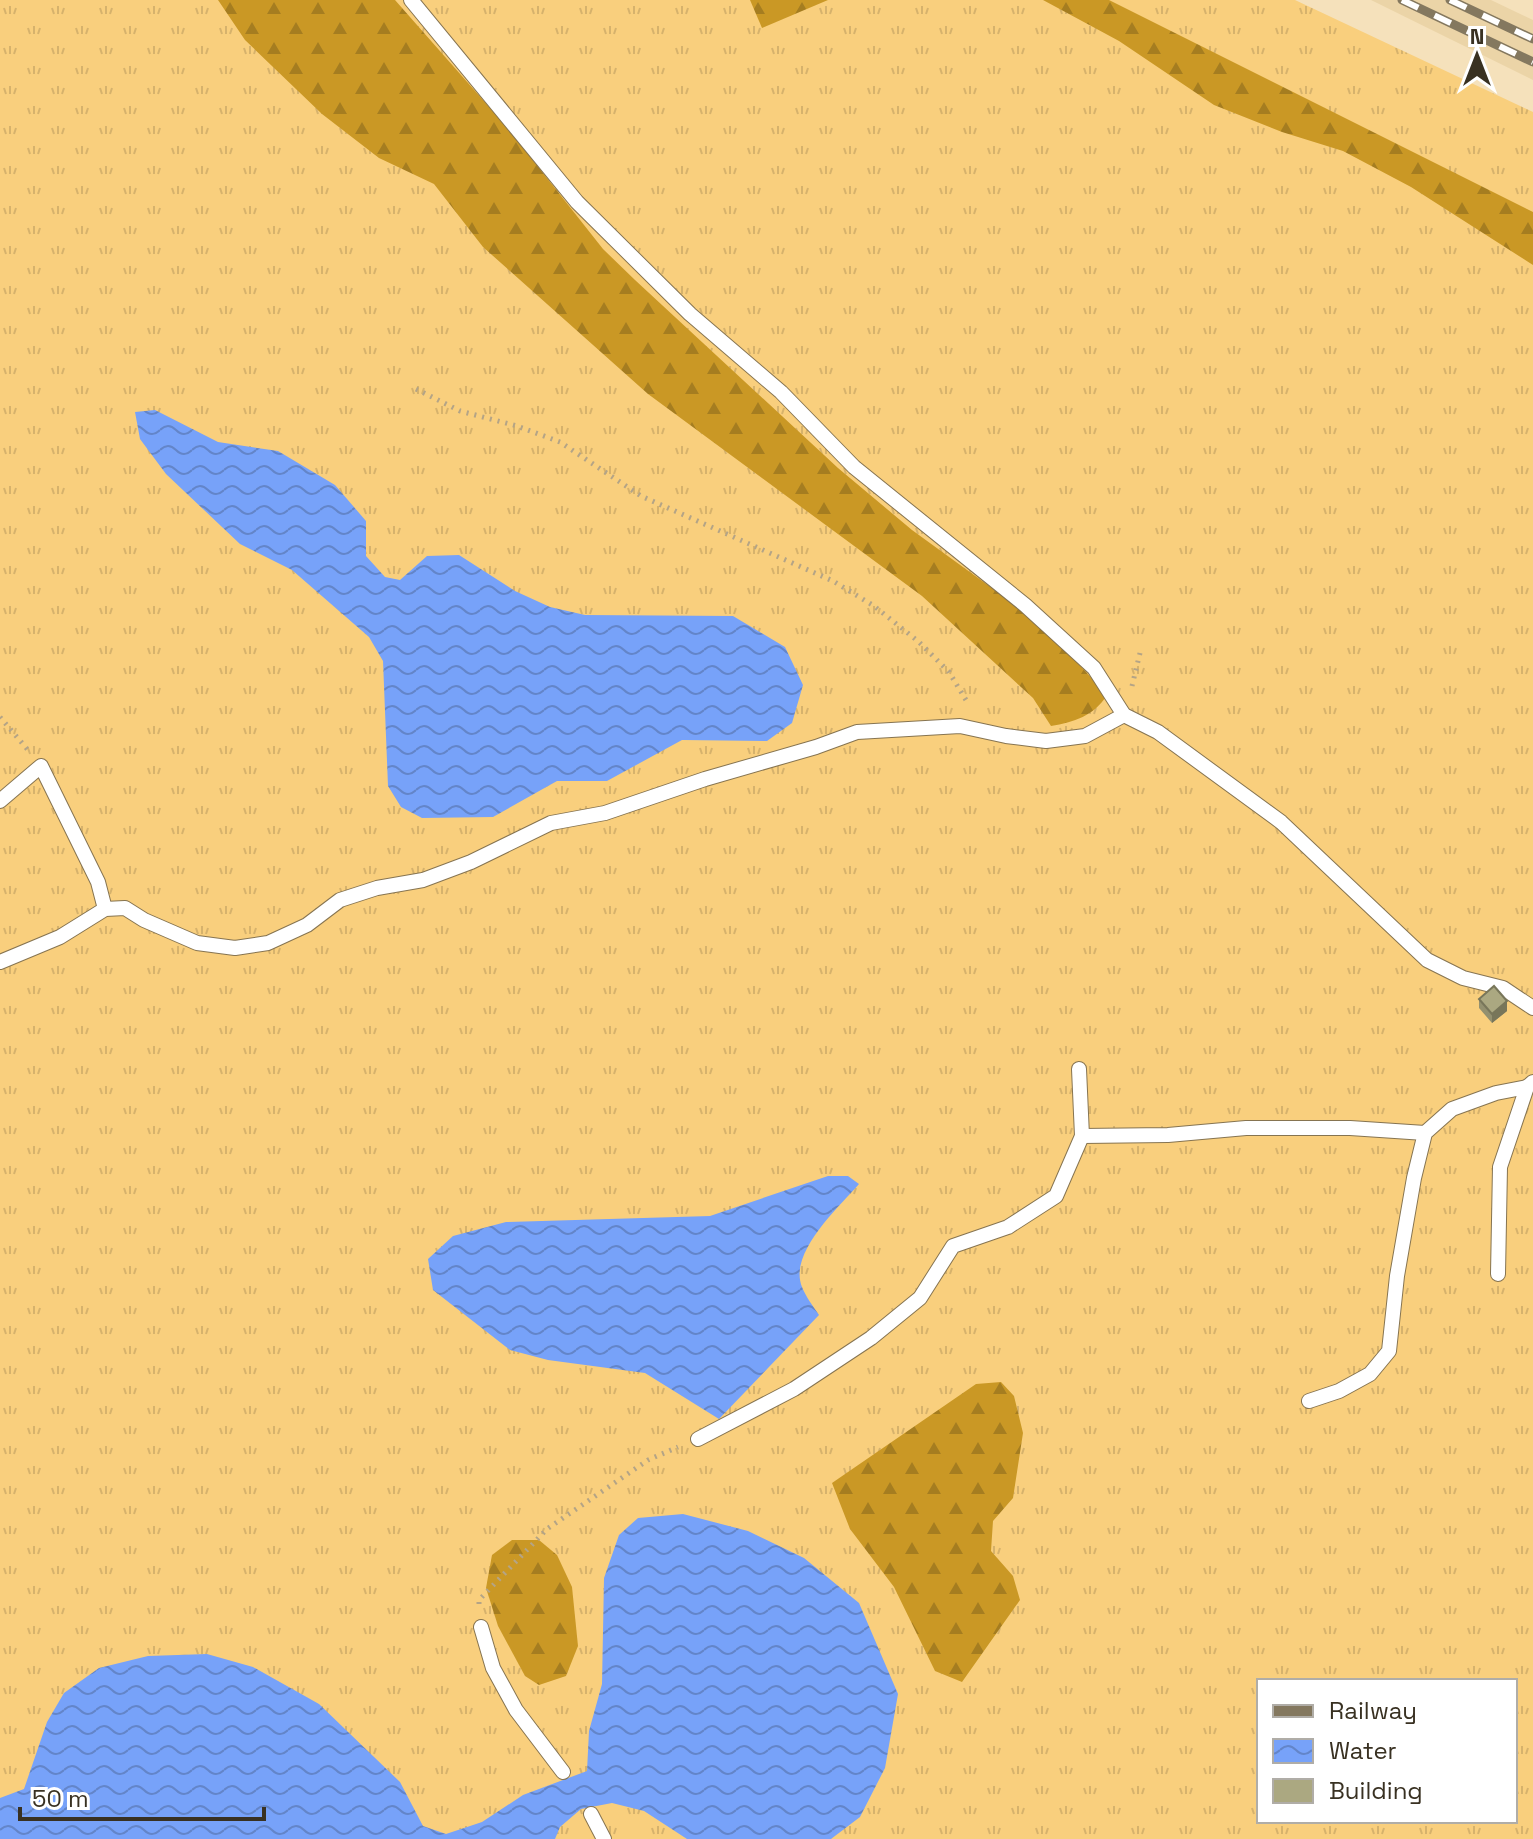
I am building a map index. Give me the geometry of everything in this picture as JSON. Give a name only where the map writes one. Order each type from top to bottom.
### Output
[{"type":"lane","points":[[411,0],[577,202],[690,314],[781,392],[854,467],[1025,605],[1094,668],[1124,715],[1158,732],[1281,822],[1427,960],[1463,978],[1503,988],[1533,1008]]},
{"type":"lane","points":[[0,962],[60,937],[105,909],[125,908],[144,920],[197,943],[235,948],[268,943],[307,925],[340,900],[377,888],[423,880],[471,862],[551,823],[605,813],[857,732],[960,726],[1046,741],[1085,736],[1124,715]]},
{"type":"lane","points":[[0,801],[41,766],[91,868],[105,909]]},
{"type":"lane","points":[[698,1439],[794,1389],[871,1338],[920,1298],[953,1246],[1008,1227],[1056,1196],[1082,1136],[1079,1069]]},
{"type":"lane","points":[[1309,1401],[1339,1391],[1370,1374],[1389,1351],[1397,1276],[1425,1133],[1452,1109],[1530,1085]]},
{"type":"lane","points":[[1498,1274],[1500,1167],[1530,1085]]},
{"type":"lane","points":[[1082,1136],[1168,1135],[1246,1128],[1350,1128],[1425,1133]]},
{"type":"lane","points":[[481,1627],[493,1668],[510,1699],[563,1772]]},
{"type":"lane","points":[[591,1814],[604,1839]]},
{"type":"path","points":[[416,389],[460,411],[517,426],[560,442],[641,496],[722,534],[781,556],[860,598],[919,642],[949,672],[966,697],[982,731]]},
{"type":"path","points":[[0,717],[41,766]]},
{"type":"path","points":[[481,1627],[479,1600],[547,1529],[648,1460],[698,1439]]},
{"type":"shaded area","points":[[1371,0],[1491,0],[1533,20],[1533,80]]},
{"type":"green space","points":[[0,0],[1295,0],[1533,112],[1533,1839],[0,1839]]},
{"type":"green space","points":[[218,0],[395,0],[505,125],[603,249],[838,468],[912,530],[1044,626],[1107,695],[1102,702],[1083,717],[1051,726],[1033,698],[922,596],[648,394],[483,247],[434,184],[379,158],[322,114],[245,40]]},
{"type":"green space","points":[[750,0],[828,0],[762,28]]},
{"type":"green space","points":[[1043,0],[1109,0],[1533,212],[1533,265],[1411,187],[1343,151],[1282,132],[1214,105],[1119,41]]},
{"type":"green space","points":[[1001,1382],[1014,1396],[1023,1433],[1013,1498],[993,1521],[991,1551],[1013,1576],[1020,1600],[962,1682],[935,1671],[894,1587],[850,1529],[832,1483],[976,1384]]},
{"type":"green space","points":[[512,1540],[539,1540],[557,1555],[572,1587],[578,1646],[566,1676],[539,1685],[525,1676],[498,1626],[486,1588],[492,1555]]},
{"type":"water","points":[[155,410],[218,442],[278,451],[335,485],[366,521],[366,556],[385,577],[400,580],[427,556],[459,555],[515,591],[550,607],[585,615],[733,616],[785,647],[803,685],[792,723],[767,741],[682,740],[607,781],[557,781],[493,817],[422,818],[401,807],[388,786],[383,661],[369,637],[292,570],[240,544],[166,474],[140,439],[135,412]]},
{"type":"water","points":[[828,1176],[848,1176],[859,1184],[818,1231],[802,1260],[802,1287],[819,1315],[719,1419],[645,1373],[548,1360],[510,1350],[433,1290],[428,1259],[453,1236],[506,1222],[710,1216]]},
{"type":"water","points":[[683,1514],[748,1531],[804,1558],[859,1603],[898,1694],[885,1768],[860,1817],[831,1839],[687,1839],[644,1811],[612,1803],[581,1809],[560,1827],[555,1839],[0,1839],[0,1798],[24,1789],[47,1722],[64,1693],[99,1668],[148,1656],[207,1654],[253,1667],[319,1704],[400,1782],[423,1826],[446,1834],[482,1822],[523,1795],[587,1771],[589,1731],[602,1684],[604,1578],[619,1535],[638,1518]]},
{"type":"building","points":[[1494,986],[1507,1001],[1492,1014],[1479,999]]},
{"type":"railway","points":[[1402,0],[1533,62]]},
{"type":"railway","points":[[1450,0],[1533,39]]}]
